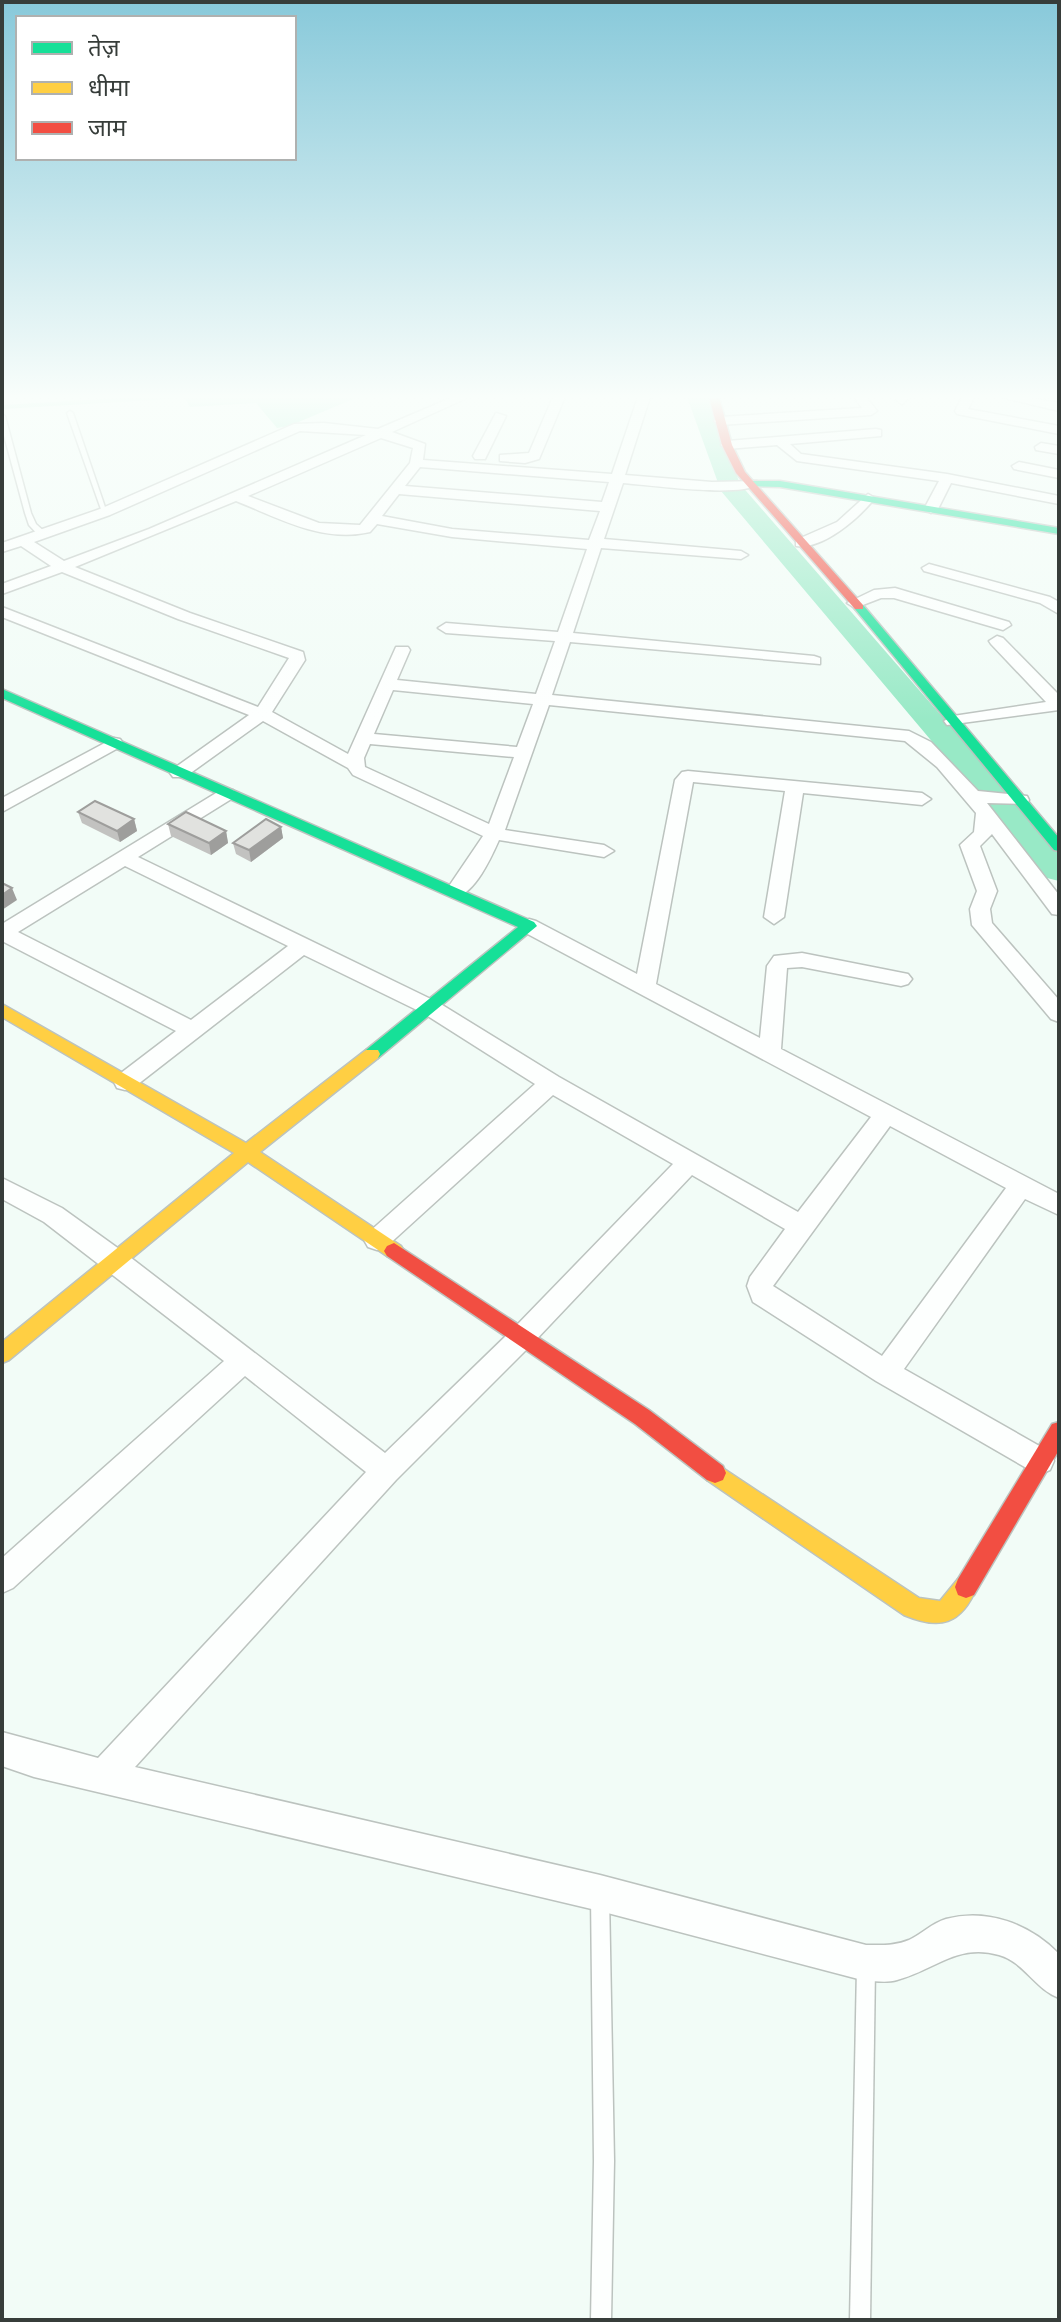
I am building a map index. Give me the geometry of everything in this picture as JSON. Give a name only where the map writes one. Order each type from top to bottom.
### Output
[{"type":"street","points":[[2,548],[120,505]]},
{"type":"street","points":[[2,589],[154,532],[215,505]]},
{"type":"street","points":[[263,505],[341,532],[365,529],[384,505]]},
{"type":"street","points":[[455,892],[477,868],[495,834],[565,638],[607,507],[586,505]]},
{"type":"street","points":[[761,505],[801,543],[855,603],[1013,799],[1059,847]]},
{"type":"street","points":[[801,543],[842,525],[861,505]]},
{"type":"street","points":[[910,505],[1059,531]]},
{"type":"street","points":[[931,509],[933,505]]},
{"type":"street","points":[[375,519],[452,533],[741,555]]},
{"type":"street","points":[[25,542],[63,567],[184,616],[297,655],[297,660],[262,714],[179,773]]},
{"type":"street","points":[[2,566],[25,581]]},
{"type":"street","points":[[929,568],[1045,600],[1059,609]]},
{"type":"street","points":[[855,603],[879,593],[895,593],[1000,633],[1059,705],[953,721]]},
{"type":"street","points":[[2,612],[262,714],[354,764],[359,771],[495,834],[604,851]]},
{"type":"street","points":[[446,628],[706,648],[814,661]]},
{"type":"street","points":[[354,764],[402,650]]},
{"type":"street","points":[[388,684],[909,736],[923,745],[978,802],[1059,909]]},
{"type":"street","points":[[2,693],[529,926],[1059,1205]]},
{"type":"street","points":[[364,738],[523,753]]},
{"type":"street","points":[[2,805],[114,743]]},
{"type":"street","points":[[645,987],[684,780],[697,775],[922,799]]},
{"type":"street","points":[[774,917],[795,785]]},
{"type":"street","points":[[2,933],[227,794]]},
{"type":"street","points":[[978,802],[1013,799]]},
{"type":"street","points":[[978,802],[983,834],[970,845],[987,891],[980,909],[982,925],[1059,1014]]},
{"type":"street","points":[[124,858],[431,1008],[551,1083],[802,1226]]},
{"type":"street","points":[[2,1354],[529,926]]},
{"type":"street","points":[[2,933],[193,1030]]},
{"type":"street","points":[[125,1082],[303,945]]},
{"type":"street","points":[[770,1053],[777,966],[781,961],[802,960],[901,979]]},
{"type":"street","points":[[4,1012],[247,1152],[642,1417],[738,1490],[889,1591],[929,1614],[945,1612],[957,1602],[1059,1431]]},
{"type":"street","points":[[377,1240],[551,1083]]},
{"type":"street","points":[[886,1114],[763,1277],[762,1294],[886,1373],[1040,1461]]},
{"type":"street","points":[[105,1775],[386,1471],[523,1336],[690,1162]]},
{"type":"street","points":[[886,1373],[1021,1186]]},
{"type":"street","points":[[2,1188],[53,1215],[117,1261],[386,1471]]},
{"type":"street","points":[[2,1578],[244,1360]]},
{"type":"street","points":[[2,1749],[34,1760],[600,1893],[866,1963],[894,1963],[920,1954],[947,1937],[977,1933],[1006,1938],[1033,1953],[1059,1980]]},
{"type":"lane","points":[[26,505],[33,525],[43,535]]},
{"type":"lane","points":[[103,505],[105,512]]},
{"type":"lane","points":[[600,1893],[605,2138],[601,2320]]},
{"type":"lane","points":[[860,2320],[866,1963]]},
{"type":"building","points":[[95,801],[134,819],[117,831],[78,812]]},
{"type":"building","points":[[186,812],[226,831],[209,843],[168,824]]},
{"type":"building","points":[[266,819],[281,827],[249,850],[233,843]]},
{"type":"building","points":[[2,883],[12,888],[2,895]]},
{"type":"waterway","points":[[746,505],[1059,871]]},
{"type":"traffic: fast","points":[[907,505],[1059,531]]},
{"type":"traffic: fast","points":[[859,607],[1059,847]]},
{"type":"traffic: fast","points":[[2,693],[529,926],[372,1054]]},
{"type":"traffic: slow","points":[[2,1010],[247,1152],[394,1251]]},
{"type":"traffic: slow","points":[[2,1354],[247,1152],[372,1054]]},
{"type":"traffic: slow","points":[[715,1473],[912,1607],[931,1613],[944,1611],[955,1603],[966,1587]]},
{"type":"traffic: jam","points":[[769,505],[859,607]]},
{"type":"traffic: jam","points":[[394,1251],[642,1417],[715,1473]]},
{"type":"traffic: jam","points":[[966,1587],[1059,1431]]}]
